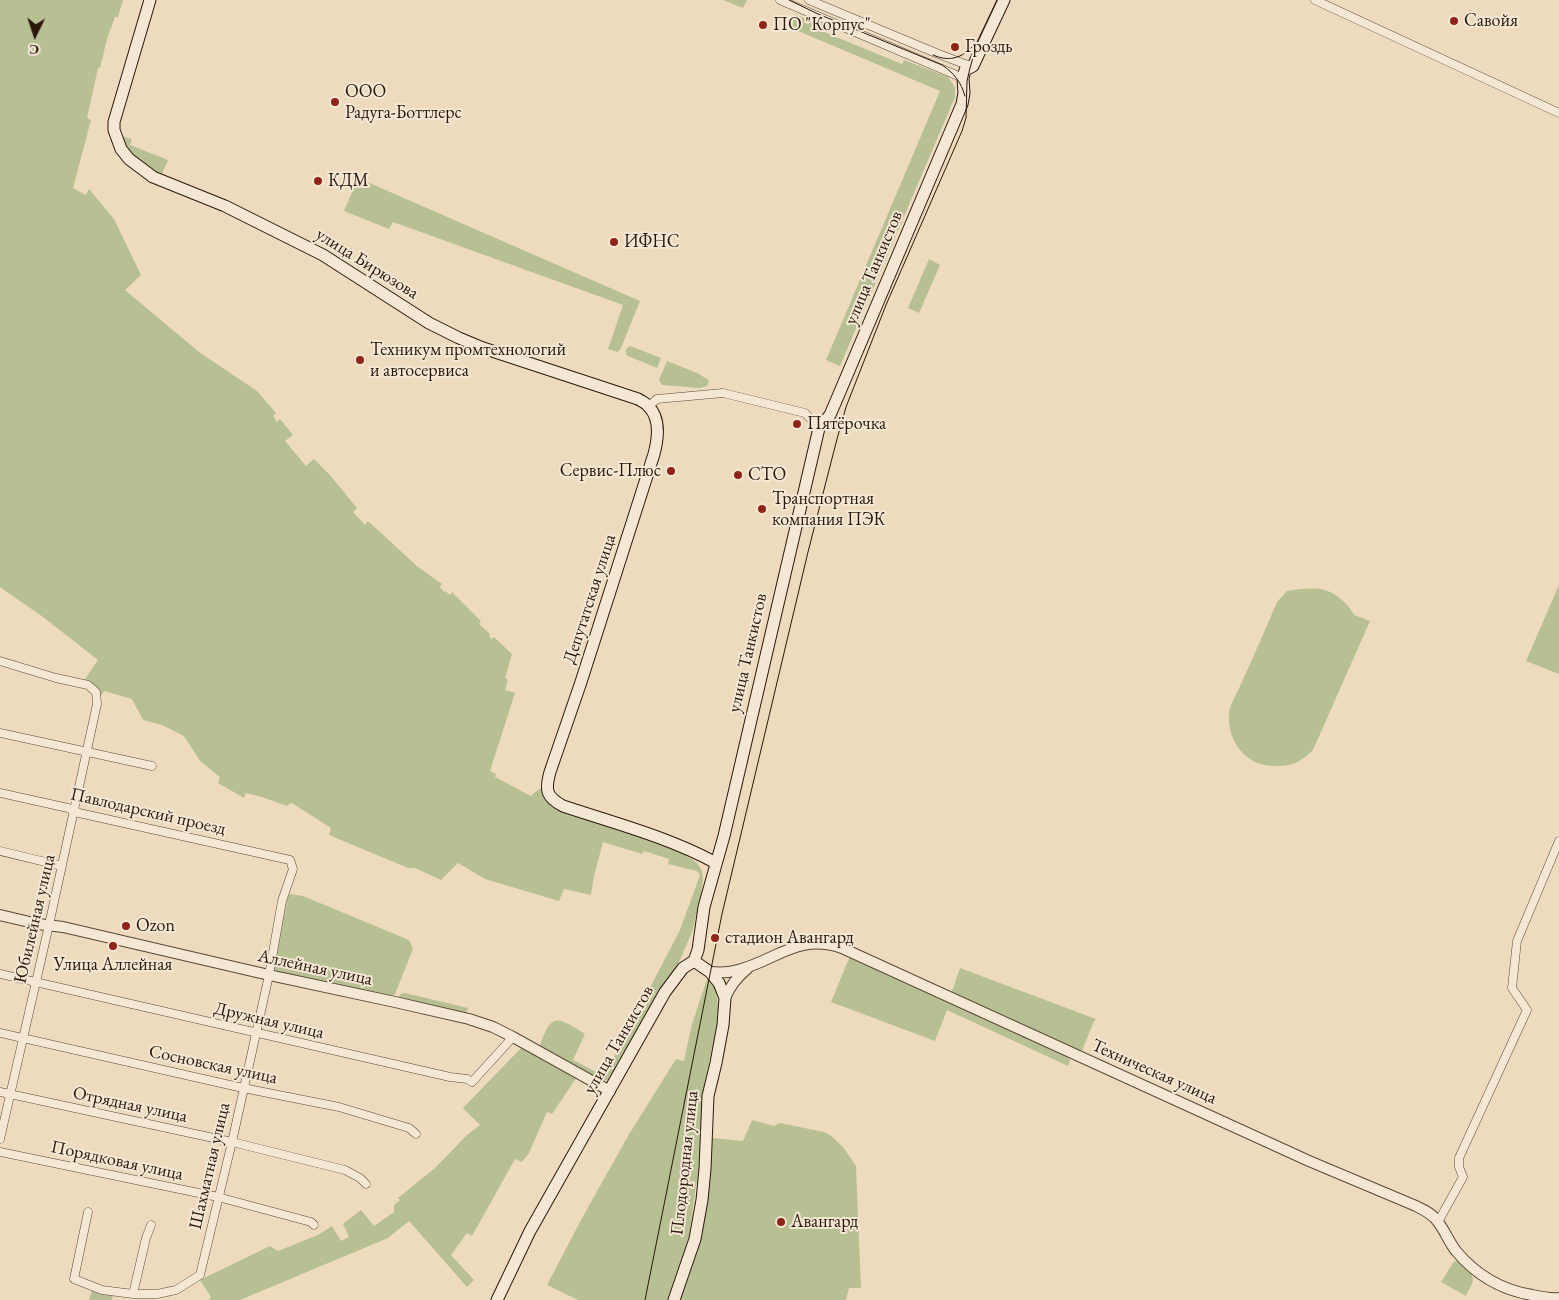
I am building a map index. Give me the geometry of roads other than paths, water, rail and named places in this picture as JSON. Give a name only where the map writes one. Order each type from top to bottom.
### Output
[{"type":"main road","name":"улица Бирюзова","points":[[150,0],[115,115],[114,130],[121,149],[129,159],[153,177],[225,206],[323,255],[429,323],[459,338],[483,348],[638,399],[649,406]]},
{"type":"main road","name":"улица Танкистов","points":[[497,1300],[530,1231],[666,992],[683,968],[694,961],[698,950],[704,908],[724,836],[819,428],[830,415],[962,104],[966,69],[1004,0]]},
{"type":"main road","name":"Депутатская улица","points":[[649,406],[655,414],[657,445],[547,783],[549,796],[552,801],[670,841],[716,863]]},
{"type":"main road","points":[[694,961],[710,972],[719,983],[725,998]]},
{"type":"main road","name":"Плодородная улица","points":[[674,1300],[695,1239],[702,1200],[708,1096],[723,1025],[725,998]]},
{"type":"street","points":[[780,0],[966,69]]},
{"type":"street","points":[[809,0],[966,69]]},
{"type":"street","points":[[1315,0],[1559,113]]},
{"type":"street","points":[[649,406],[657,399],[723,393],[805,413],[819,428]]},
{"type":"street","name":"Юбилейная улица","points":[[0,660],[56,678],[88,685],[96,692],[97,704],[0,1139]]},
{"type":"street","points":[[0,733],[152,766]]},
{"type":"street","name":"Павлодарский проезд","points":[[0,793],[290,860]]},
{"type":"street","points":[[1438,1222],[1463,1177],[1459,1167],[1459,1158],[1527,1010],[1512,988],[1517,941],[1559,841]]},
{"type":"street","points":[[0,851],[62,866]]},
{"type":"street","name":"Шахматная улица","points":[[133,1294],[157,1294],[176,1290],[200,1275],[269,975],[282,902],[293,869],[290,860]]},
{"type":"street","name":"Аллейная улица","points":[[0,915],[63,927],[469,1019],[493,1027],[513,1037],[610,1091]]},
{"type":"street","name":"Техническая улица","points":[[710,972],[725,973],[738,970],[793,947],[806,944],[828,944],[842,948],[1309,1161],[1416,1206],[1429,1213],[1438,1222],[1456,1251],[1474,1269],[1494,1283],[1518,1293],[1544,1298],[1559,1298]]},
{"type":"street","points":[[725,998],[729,988],[752,965]]},
{"type":"street","name":"Дружная улица","points":[[0,974],[440,1075],[467,1079],[472,1082],[513,1037]]},
{"type":"street","name":"Сосновская улица","points":[[0,1033],[243,1088],[338,1107],[409,1128],[416,1134]]},
{"type":"street","name":"Отрядная улица","points":[[0,1092],[232,1142],[345,1170],[360,1178],[366,1184]]},
{"type":"street","name":"Порядковая улица","points":[[0,1152],[218,1198],[314,1224]]},
{"type":"street","points":[[88,1212],[74,1279],[102,1290],[133,1294],[146,1238],[151,1225]]},
{"type":"tram line","points":[[789,0],[818,14],[942,65],[956,78],[965,96]]},
{"type":"tram line","points":[[645,1300],[722,914],[808,552],[837,439],[846,407],[886,305],[962,131],[966,118],[967,81],[970,68],[978,40],[997,0]]},
{"type":"tram line","points":[[933,55],[946,58],[957,57],[962,55],[976,42]]},
{"type":"place","name":"Савойя","points":[[1454,21]]},
{"type":"place","name":"ПО \"Корпус\"","points":[[763,25]]},
{"type":"place","name":"Гроздь","points":[[955,47]]},
{"type":"place","name":"ООО Радуга-Боттлерс","points":[[335,102]]},
{"type":"place","name":"КДМ","points":[[318,181]]},
{"type":"place","name":"ИФНС","points":[[614,242]]},
{"type":"place","name":"Техникум промтехнологий и автосервиса","points":[[360,360]]},
{"type":"place","name":"Пятёрочка","points":[[797,424]]},
{"type":"place","name":"Сервис-Плюс","points":[[671,471]]},
{"type":"place","name":"СТО","points":[[738,475]]},
{"type":"place","name":"Транспортная компания ПЭК","points":[[762,509]]},
{"type":"place","name":"Ozon","points":[[126,926]]},
{"type":"place","name":"стадион Авангард","points":[[715,938]]},
{"type":"place","name":"Улица Аллейная","points":[[113,946]]},
{"type":"place","name":"Авангард","points":[[781,1222]]}]
